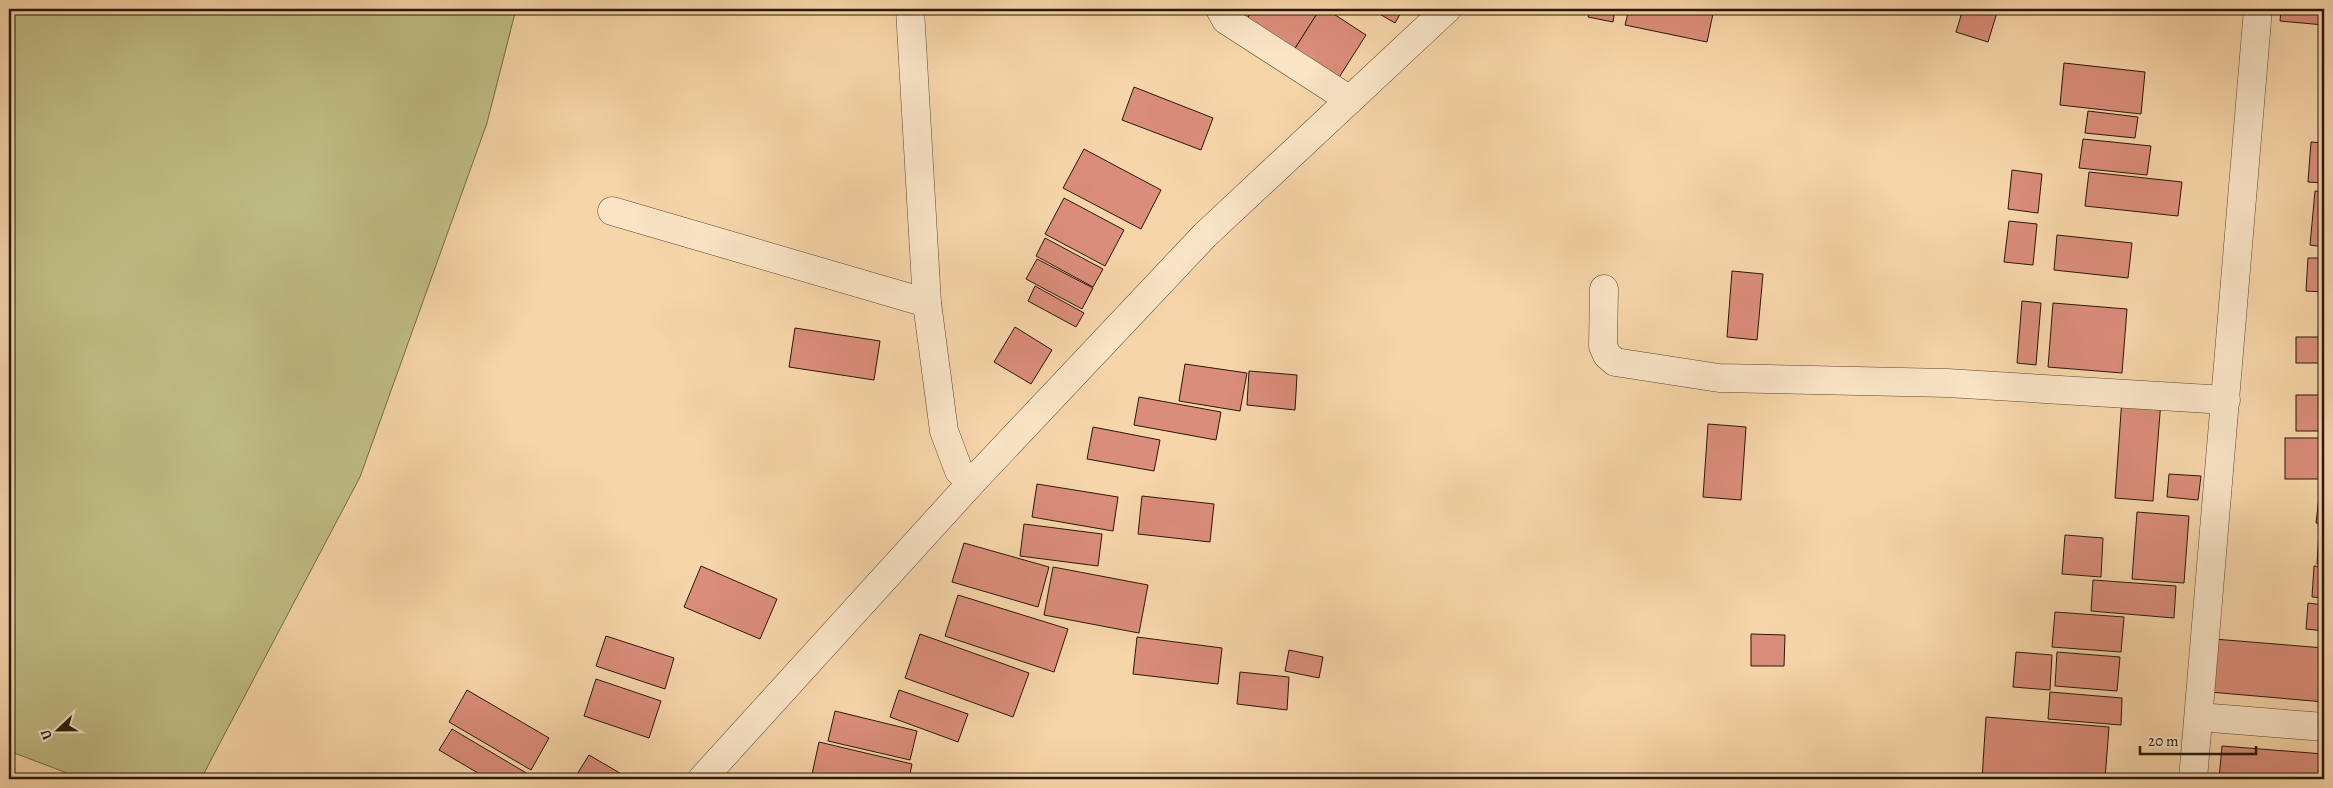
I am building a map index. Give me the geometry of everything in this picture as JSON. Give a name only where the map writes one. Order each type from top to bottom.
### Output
[{"type":"street","points":[[910,9],[927,303],[944,431],[959,471],[972,482]]},
{"type":"street","points":[[1220,9],[1226,20],[1350,100]]},
{"type":"street","points":[[702,779],[972,482],[1205,234],[1447,9]]},
{"type":"street","points":[[2193,779],[2258,9]]},
{"type":"street","points":[[612,211],[927,303]]},
{"type":"street","points":[[1604,289],[1603,346],[1607,355],[1615,362],[1719,378],[1947,382],[2226,400]]},
{"type":"street","points":[[2199,717],[2324,727]]},
{"type":"shaded area","points":[[9,9],[516,9],[487,123],[360,477],[201,779],[83,779],[9,751]]},
{"type":"building","points":[[1229,9],[1254,9],[1246,20]]},
{"type":"building","points":[[1254,9],[1320,9],[1294,50],[1246,20]]},
{"type":"building","points":[[1320,9],[1326,9],[1366,35],[1338,79],[1294,50]]},
{"type":"building","points":[[1371,9],[1403,9],[1395,23]]},
{"type":"building","points":[[1590,9],[1615,9],[1613,22],[1588,17]]},
{"type":"building","points":[[1629,9],[1714,9],[1707,42],[1625,25]]},
{"type":"building","points":[[1963,9],[1998,9],[1988,42],[1956,32]]},
{"type":"building","points":[[2156,9],[2207,9],[2207,14]]},
{"type":"building","points":[[2281,9],[2324,9],[2324,25],[2280,21]]},
{"type":"building","points":[[2064,63],[2145,72],[2141,114],[2060,105]]},
{"type":"building","points":[[1134,87],[1213,118],[1201,150],[1122,120]]},
{"type":"building","points":[[2088,111],[2138,117],[2135,138],[2085,133]]},
{"type":"building","points":[[2083,139],[2151,146],[2147,175],[2079,168]]},
{"type":"building","points":[[2311,142],[2324,143],[2324,183],[2308,182]]},
{"type":"building","points":[[1084,149],[1161,190],[1141,229],[1063,188]]},
{"type":"building","points":[[2012,170],[2042,174],[2038,213],[2008,209]]},
{"type":"building","points":[[2089,172],[2182,182],[2178,216],[2085,206]]},
{"type":"building","points":[[2315,191],[2324,192],[2324,247],[2310,245]]},
{"type":"building","points":[[1064,198],[1124,230],[1105,266],[1045,234]]},
{"type":"building","points":[[2009,221],[2037,224],[2033,265],[2004,262]]},
{"type":"building","points":[[2057,235],[2132,243],[2128,278],[2054,270]]},
{"type":"building","points":[[1045,238],[1103,269],[1093,287],[1036,256]]},
{"type":"building","points":[[2308,258],[2324,258],[2324,292],[2306,291]]},
{"type":"building","points":[[1037,259],[1093,288],[1082,309],[1026,279]]},
{"type":"building","points":[[1732,271],[1763,274],[1757,340],[1727,337]]},
{"type":"building","points":[[1035,286],[1084,313],[1076,327],[1028,301]]},
{"type":"building","points":[[2022,301],[2041,303],[2036,365],[2017,363]]},
{"type":"building","points":[[2053,303],[2127,309],[2122,373],[2048,367]]},
{"type":"building","points":[[1015,327],[1052,350],[1031,384],[994,362]]},
{"type":"building","points":[[795,328],[880,341],[874,380],[789,367]]},
{"type":"building","points":[[2296,337],[2324,337],[2324,363],[2296,363]]},
{"type":"building","points":[[1185,364],[1247,373],[1240,411],[1179,401]]},
{"type":"building","points":[[1249,371],[1297,375],[1295,410],[1247,405]]},
{"type":"building","points":[[2296,395],[2324,395],[2324,431],[2296,431]]},
{"type":"building","points":[[1139,397],[1221,412],[1216,440],[1134,425]]},
{"type":"building","points":[[2122,398],[2161,401],[2153,501],[2115,498]]},
{"type":"building","points":[[1708,424],[1746,427],[1741,500],[1703,497]]},
{"type":"building","points":[[1093,427],[1160,440],[1154,471],[1087,459]]},
{"type":"building","points":[[2285,438],[2324,438],[2324,479],[2285,479]]},
{"type":"building","points":[[2169,474],[2201,476],[2198,500],[2167,497]]},
{"type":"building","points":[[1037,484],[1118,497],[1113,531],[1032,517]]},
{"type":"building","points":[[1142,496],[1214,504],[1210,542],[1138,534]]},
{"type":"building","points":[[2319,497],[2324,497],[2324,524],[2316,523]]},
{"type":"building","points":[[2137,512],[2189,516],[2184,583],[2132,579]]},
{"type":"building","points":[[1024,524],[1102,534],[1098,566],[1020,556]]},
{"type":"building","points":[[2319,532],[2324,533],[2324,564],[2317,564]]},
{"type":"building","points":[[2065,535],[2103,538],[2101,577],[2062,574]]},
{"type":"building","points":[[964,543],[1049,567],[1038,607],[952,582]]},
{"type":"building","points":[[701,566],[777,599],[760,639],[684,607]]},
{"type":"building","points":[[2314,566],[2324,567],[2324,598],[2312,597]]},
{"type":"building","points":[[1053,567],[1148,585],[1139,633],[1044,615]]},
{"type":"building","points":[[2093,580],[2176,586],[2174,618],[2091,611]]},
{"type":"building","points":[[958,595],[1068,629],[1054,672],[945,636]]},
{"type":"building","points":[[2308,603],[2324,605],[2324,631],[2306,629]]},
{"type":"building","points":[[2055,612],[2124,617],[2121,652],[2052,647]]},
{"type":"building","points":[[920,634],[1029,673],[1013,717],[905,678]]},
{"type":"building","points":[[1751,634],[1785,635],[1784,666],[1751,666]]},
{"type":"building","points":[[606,636],[674,658],[665,689],[596,666]]},
{"type":"building","points":[[1137,637],[1222,648],[1218,684],[1133,674]]},
{"type":"building","points":[[2214,639],[2324,648],[2324,702],[2210,692]]},
{"type":"building","points":[[1289,650],[1323,657],[1319,678],[1285,671]]},
{"type":"building","points":[[2016,652],[2052,655],[2050,690],[2013,687]]},
{"type":"building","points":[[2057,652],[2120,657],[2117,691],[2055,686]]},
{"type":"building","points":[[1240,672],[1289,677],[1287,710],[1237,704]]},
{"type":"building","points":[[596,679],[661,701],[649,738],[584,716]]},
{"type":"building","points":[[467,690],[549,738],[531,770],[449,722]]},
{"type":"building","points":[[899,690],[968,714],[958,742],[890,717]]},
{"type":"building","points":[[2050,692],[2122,698],[2121,725],[2048,719]]},
{"type":"building","points":[[835,711],[917,731],[910,760],[828,741]]},
{"type":"building","points":[[1986,717],[2109,727],[2105,779],[1982,779]]},
{"type":"building","points":[[452,729],[528,774],[525,779],[488,779],[439,750]]},
{"type":"building","points":[[819,742],[912,764],[909,779],[811,779]]},
{"type":"building","points":[[2222,746],[2324,754],[2324,779],[2219,779]]},
{"type":"building","points":[[589,755],[630,779],[574,779]]}]
